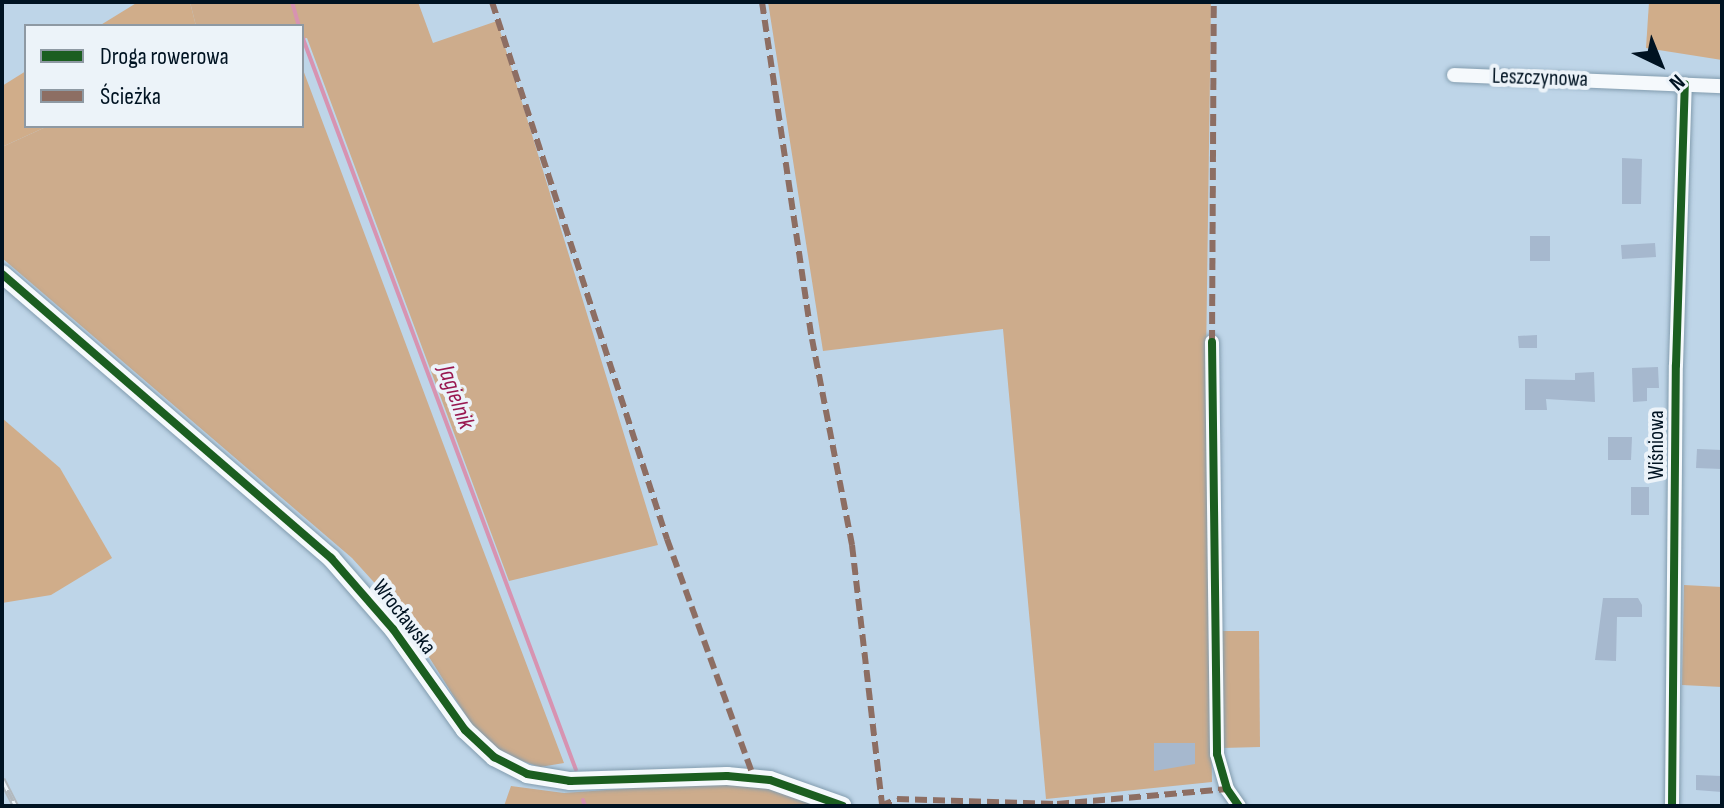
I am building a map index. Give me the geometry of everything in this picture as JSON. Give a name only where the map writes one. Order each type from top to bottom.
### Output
[{"type":"street","name":"Leszczynowa","points":[[1454,75],[1722,86]]},
{"type":"street","name":"Wiśniowa","points":[[1672,806],[1676,365],[1685,84]]},
{"type":"street","name":"Wrocławska","points":[[2,274],[331,558],[393,629],[465,730],[494,757],[527,774],[570,781],[727,776],[770,780],[843,806]]},
{"type":"street","points":[[1212,342],[1217,754],[1227,789],[1239,806]]},
{"type":"shaded area","points":[[138,2],[190,2],[196,24],[102,24]]},
{"type":"shaded area","points":[[190,2],[418,2],[433,43],[497,21],[658,545],[509,581],[307,38],[304,39],[304,24],[196,24]]},
{"type":"shaded area","points":[[768,2],[1211,2],[1206,360],[1212,782],[1046,799],[1003,329],[823,351]]},
{"type":"shaded area","points":[[1649,2],[1722,2],[1722,60],[1646,48]]},
{"type":"shaded area","points":[[24,72],[24,128],[44,128],[2,147],[2,86]]},
{"type":"shaded area","points":[[304,72],[564,763],[540,767],[507,756],[475,730],[400,611],[352,558],[2,258],[2,147],[44,128],[304,128]]},
{"type":"shaded area","points":[[2,418],[60,468],[112,558],[51,595],[2,603]]},
{"type":"shaded area","points":[[1684,585],[1722,587],[1722,687],[1682,685]]},
{"type":"shaded area","points":[[1222,631],[1259,631],[1260,747],[1222,748]]},
{"type":"shaded area","points":[[720,782],[770,787],[826,806],[504,806],[511,786],[564,793]]},
{"type":"building","points":[[1622,158],[1642,159],[1641,204],[1622,204]]},
{"type":"building","points":[[1530,236],[1550,236],[1550,261],[1530,261]]},
{"type":"building","points":[[1655,243],[1656,257],[1622,259],[1621,245]]},
{"type":"building","points":[[1537,335],[1537,348],[1519,348],[1518,336]]},
{"type":"building","points":[[1658,367],[1659,388],[1647,388],[1647,401],[1633,402],[1632,368]]},
{"type":"building","points":[[1594,372],[1595,402],[1546,399],[1547,410],[1525,410],[1525,379],[1575,380],[1575,373]]},
{"type":"building","points":[[1608,437],[1632,437],[1631,460],[1608,460]]},
{"type":"building","points":[[1697,449],[1722,450],[1722,469],[1696,468]]},
{"type":"building","points":[[1631,487],[1649,487],[1649,515],[1631,515]]},
{"type":"building","points":[[1603,598],[1638,598],[1642,605],[1642,617],[1617,617],[1616,661],[1595,660]]},
{"type":"building","points":[[1154,743],[1195,743],[1195,764],[1154,771]]},
{"type":"building","points":[[1696,775],[1722,776],[1722,792],[1696,790]]},
{"type":"waterway","name":"Jagielnik","points":[[292,2],[298,24]]},
{"type":"waterway","name":"Jagielnik","points":[[304,41],[576,770]]},
{"type":"waterway","name":"Jagielnik","points":[[583,800],[585,806]]},
{"type":"railway","points":[[2,779],[16,806]]},
{"type":"marked path","points":[[492,2],[667,539],[754,778]]},
{"type":"marked path","points":[[762,2],[812,339],[852,545],[882,803]]},
{"type":"marked path","points":[[1212,342],[1214,2]]},
{"type":"marked path","points":[[880,806],[897,799],[1057,804],[1227,789]]},
{"type":"cycle path","points":[[1672,806],[1676,365],[1685,84]]},
{"type":"cycle path","points":[[2,274],[331,558],[393,629],[465,730],[494,757],[527,774],[570,781],[727,776],[770,780],[843,806]]},
{"type":"cycle path","points":[[1212,342],[1217,754],[1227,789],[1239,806]]}]
